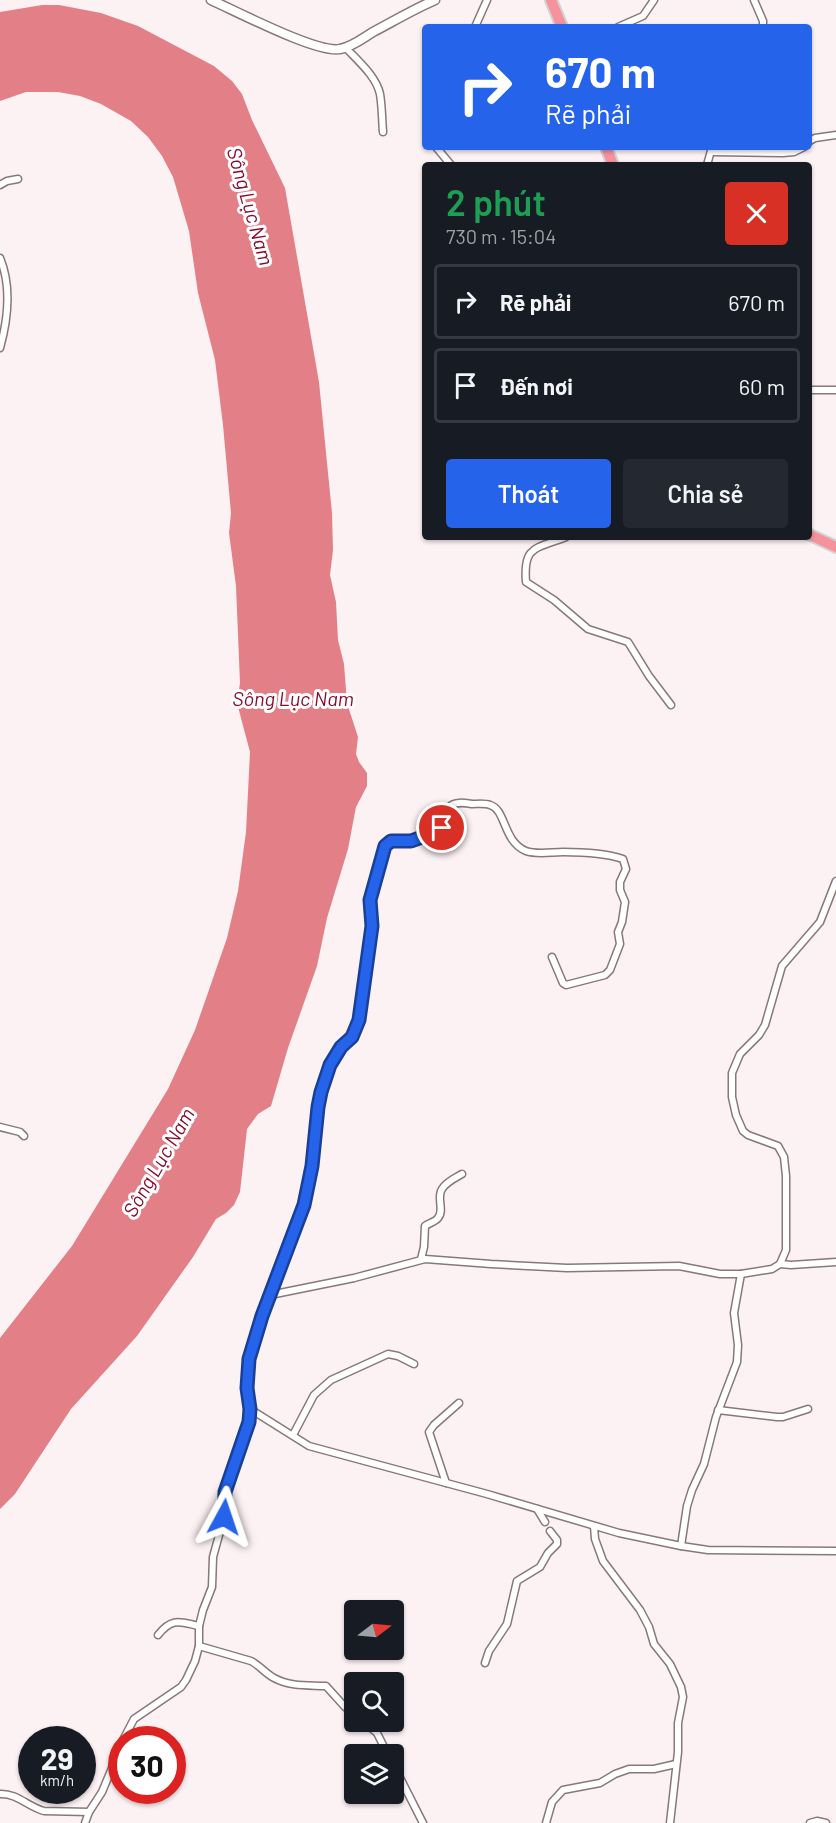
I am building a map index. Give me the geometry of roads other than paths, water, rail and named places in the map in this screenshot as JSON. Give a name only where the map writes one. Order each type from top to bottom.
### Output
[{"type":"highway","points":[[551,0],[561,24]]},
{"type":"highway","points":[[812,536],[836,547]]},
{"type":"street","points":[[211,0],[294,38],[336,50],[346,48],[435,0]]},
{"type":"street","points":[[476,24],[488,0]]},
{"type":"street","points":[[625,24],[643,16],[654,0]]},
{"type":"street","points":[[754,0],[763,24]]},
{"type":"street","points":[[346,48],[361,63],[380,93],[383,132]]},
{"type":"street","points":[[812,140],[836,135]]},
{"type":"street","points":[[438,150],[448,162]]},
{"type":"street","points":[[730,150],[783,153],[798,150]]},
{"type":"street","points":[[0,186],[7,181],[18,179]]},
{"type":"street","points":[[0,258],[7,289],[7,316],[0,348]]},
{"type":"street","points":[[812,390],[836,390]]},
{"type":"street","points":[[559,540],[531,552],[526,560],[526,582],[554,600],[588,629],[628,642],[649,676],[671,705]]},
{"type":"street","points":[[130,1726],[134,1719],[181,1687],[195,1661],[205,1601],[212,1587],[213,1557],[224,1517],[225,1492],[249,1422],[248,1366],[254,1340],[304,1205],[312,1166],[318,1107],[330,1065],[341,1047],[352,1037],[359,1020],[372,926],[370,900],[387,843],[411,841],[439,831],[442,828],[447,808],[454,804],[490,805],[499,811],[505,829],[512,840],[526,851],[581,853],[623,859],[626,868],[620,882],[620,890],[625,902],[618,932],[620,944],[610,970],[605,975],[566,985],[552,957]]},
{"type":"street","points":[[270,1295],[354,1278],[421,1259],[567,1268],[673,1266],[716,1274],[741,1274],[772,1269],[780,1264],[786,1250],[787,1208],[784,1157],[778,1146],[748,1136],[743,1131],[732,1097],[732,1073],[740,1054],[759,1035],[765,1025],[782,966],[820,922],[836,881]]},
{"type":"street","points":[[0,1127],[20,1132],[24,1136]]},
{"type":"street","points":[[421,1259],[424,1251],[425,1226],[441,1214],[442,1188],[447,1182],[462,1174]]},
{"type":"street","points":[[780,1264],[836,1262]]},
{"type":"street","points":[[681,1546],[688,1503],[704,1464],[718,1410],[738,1357],[734,1313],[741,1274]]},
{"type":"street","points":[[293,1435],[314,1395],[331,1380],[388,1354],[414,1364]]},
{"type":"street","points":[[446,1483],[429,1432],[459,1402]]},
{"type":"street","points":[[250,1409],[315,1447],[594,1526],[681,1546],[732,1551],[836,1551]]},
{"type":"street","points":[[718,1410],[783,1417],[808,1409]]},
{"type":"street","points":[[537,1508],[545,1522]]},
{"type":"street","points":[[594,1526],[595,1539],[603,1561],[640,1610],[649,1627],[654,1644],[670,1664],[681,1687],[683,1697],[678,1723],[670,1823]]},
{"type":"street","points":[[485,1663],[489,1651],[507,1624],[517,1581],[540,1567],[548,1553],[557,1544],[557,1540],[550,1531]]},
{"type":"street","points":[[158,1635],[165,1626],[174,1622],[200,1626]]},
{"type":"street","points":[[199,1646],[251,1661],[264,1672],[282,1682],[301,1686],[326,1686],[344,1706]]},
{"type":"street","points":[[546,1823],[552,1802],[563,1790],[600,1783],[629,1769],[654,1769],[676,1764]]},
{"type":"street","points":[[85,1823],[108,1776]]},
{"type":"street","points":[[404,1786],[423,1823]]},
{"type":"street","points":[[0,1794],[11,1794],[44,1811],[89,1812]]},
{"type":"street","points":[[810,1823],[817,1821],[826,1823]]},
{"type":"water","name":"Sông Lục Nam","points":[[42,5],[59,5],[101,13],[138,26],[214,66],[232,81],[242,94],[285,188],[319,382],[332,513],[333,550],[330,575],[336,602],[338,640],[344,664],[347,703],[358,737],[356,754],[367,773],[367,786],[356,807],[348,849],[327,918],[317,966],[288,1048],[271,1106],[258,1114],[247,1129],[240,1192],[234,1205],[216,1219],[193,1257],[137,1336],[71,1409],[15,1494],[0,1509],[0,1338],[72,1246],[168,1089],[195,1030],[227,938],[238,891],[246,832],[250,752],[237,703],[240,683],[236,586],[229,533],[231,513],[223,425],[215,360],[198,293],[189,231],[173,177],[162,156],[148,137],[131,121],[101,104],[80,96],[58,92],[26,92],[0,101],[0,12]]}]
